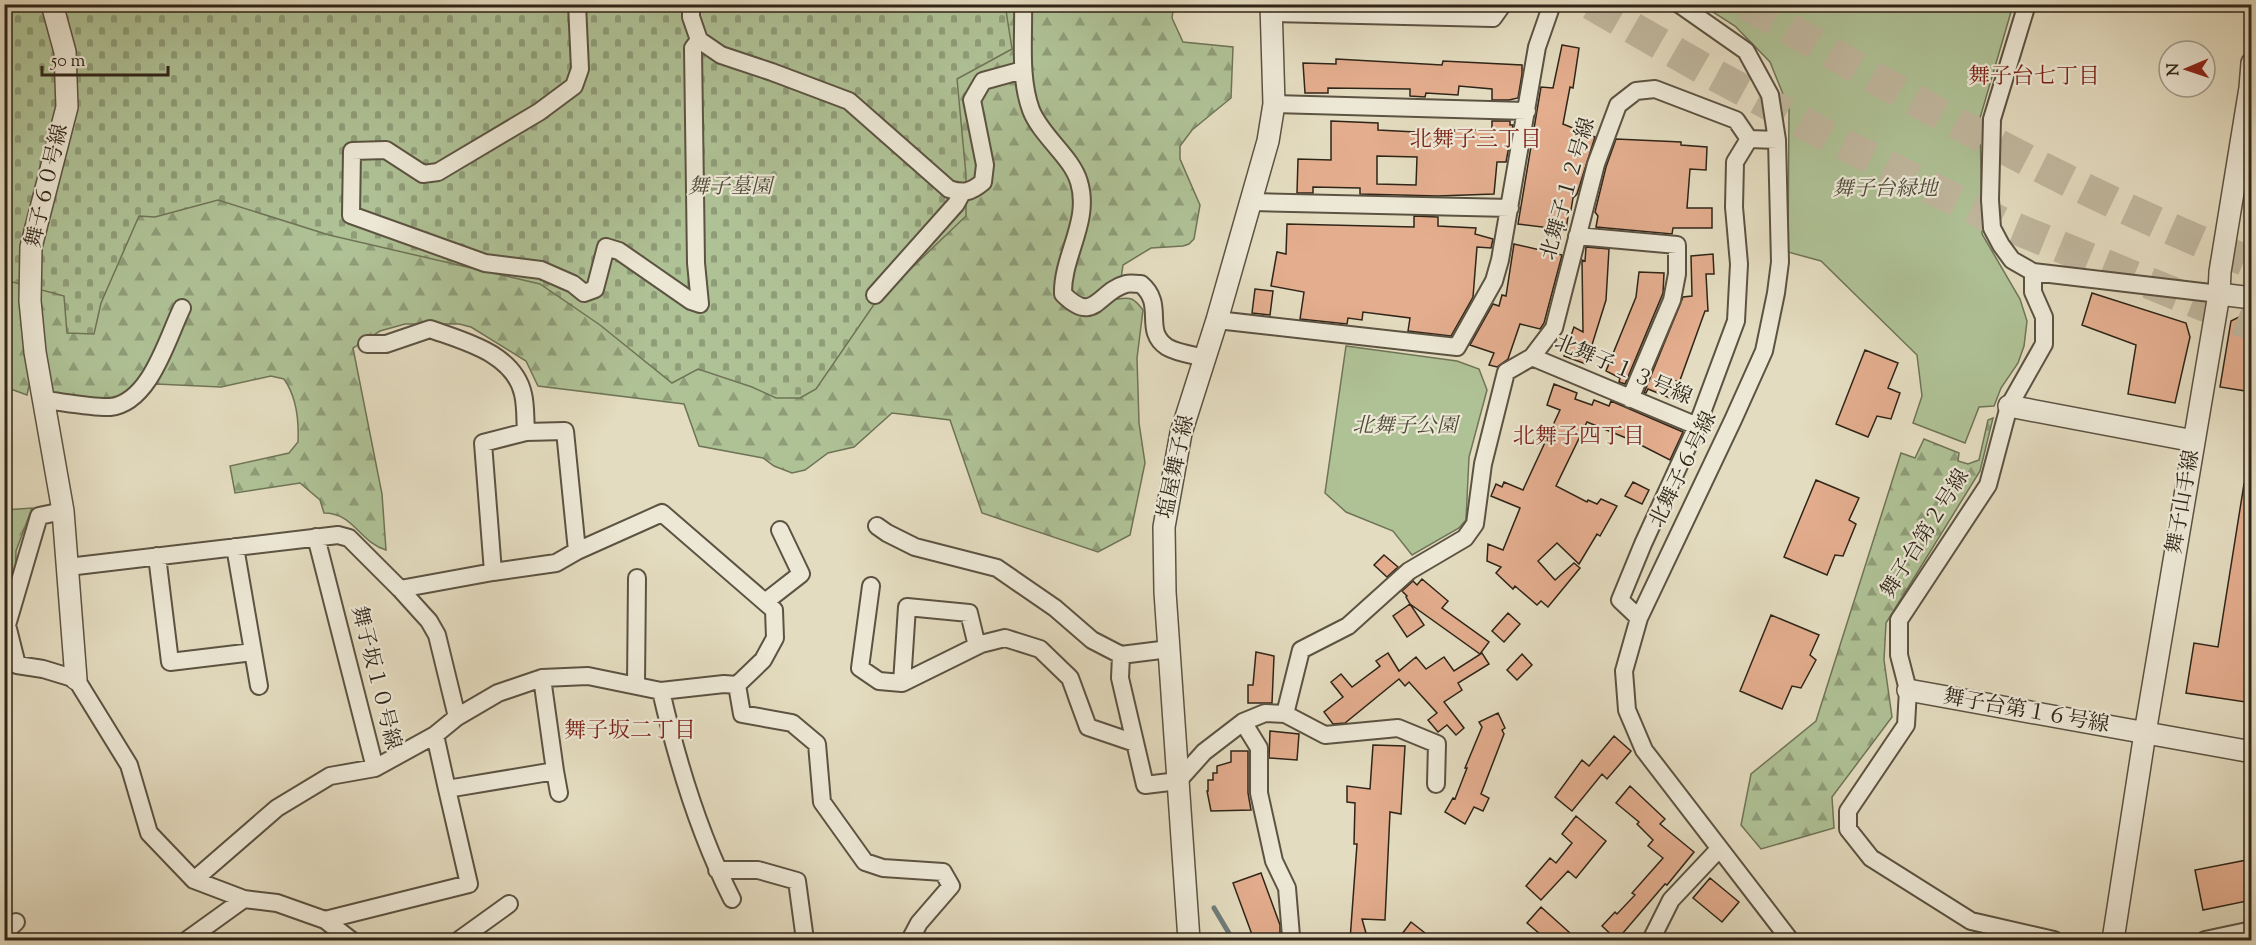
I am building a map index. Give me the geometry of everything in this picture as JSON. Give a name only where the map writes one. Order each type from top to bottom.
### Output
[{"type":"street","name":"舞子６０号線","points":[[52,4],[66,51],[67,107],[31,247],[30,301],[35,352],[63,511],[76,679],[129,765],[149,833],[194,880],[244,899],[277,903],[325,920],[351,940]]},
{"type":"street","points":[[577,4],[580,69],[574,86],[539,112],[438,172],[423,174],[386,150],[352,151],[351,215],[485,263],[541,270],[573,285],[584,293],[595,289],[606,248],[613,249],[691,301],[700,304],[696,263],[693,48],[699,39]]},
{"type":"street","points":[[691,4],[691,17],[699,39],[721,55],[849,101],[949,189],[962,193],[974,189],[982,182],[985,165],[972,100],[983,81],[1023,70]]},
{"type":"street","points":[[1023,4],[1023,70],[1031,110],[1079,182],[1081,219],[1063,279],[1063,294],[1075,306],[1090,307],[1125,284],[1140,284],[1149,291],[1154,304],[1153,317],[1157,338],[1168,348],[1205,358]]},
{"type":"street","points":[[1271,9],[1343,9],[1493,18],[1503,4]]},
{"type":"street","points":[[1217,320],[1457,347],[1494,281],[1510,208],[1537,47],[1552,4]]},
{"type":"street","name":"北舞子６号線","points":[[1679,4],[1746,51],[1770,95],[1777,140],[1780,262],[1764,351],[1639,618],[1624,671],[1627,710],[1644,750],[1790,940]]},
{"type":"street","points":[[2026,4],[1992,119],[1990,200],[1992,228],[2012,260],[2033,272],[2252,297]]},
{"type":"street","name":"塩屋舞子線","points":[[1189,940],[1165,592],[1164,527],[1181,433],[1217,320],[1268,141],[1274,104],[1271,9]]},
{"type":"street","name":"舞子山手線","points":[[2113,940],[2145,733],[2219,294],[2220,272],[2250,88],[2252,63]]},
{"type":"street","name":"北舞子１２号線","points":[[1532,357],[1554,328],[1596,164],[1618,105],[1635,90],[1656,89],[1736,120],[1749,139]]},
{"type":"street","points":[[1274,104],[1527,111]]},
{"type":"street","points":[[1639,618],[1620,600],[1697,426],[1736,321],[1739,264],[1734,207],[1735,162],[1749,139],[1777,140]]},
{"type":"street","points":[[875,295],[956,204],[962,193]]},
{"type":"street","points":[[1252,202],[1510,208]]},
{"type":"street","points":[[1577,236],[1677,245],[1677,274],[1672,300],[1630,399]]},
{"type":"street","name":"舞子台第２号線","points":[[2033,272],[2033,292],[2044,317],[2044,344],[2008,406],[1988,485],[1899,620],[1899,655],[1908,690],[1906,725],[1848,811],[1848,829],[1871,858],[1971,921],[2054,940]]},
{"type":"street","points":[[45,400],[110,407],[126,402],[151,379],[182,309]]},
{"type":"street","points":[[367,344],[386,344],[430,329],[494,355],[513,373],[523,393],[526,432]]},
{"type":"street","points":[[1285,714],[1301,650],[1348,626],[1409,571],[1465,538],[1475,524],[1483,464],[1506,372],[1532,357]]},
{"type":"street","name":"北舞子１３号線","points":[[1532,357],[1697,426]]},
{"type":"street","points":[[2008,406],[2194,441]]},
{"type":"street","points":[[493,572],[483,443],[526,432],[566,431],[578,551]]},
{"type":"street","points":[[63,511],[39,516],[7,625],[11,668],[43,669],[76,679]]},
{"type":"street","points":[[400,589],[556,563],[662,513],[774,610],[775,639],[763,660],[737,685],[742,714],[792,723],[817,744],[822,802],[865,862],[883,868],[943,872],[951,886],[919,923],[910,940]]},
{"type":"street","points":[[877,526],[915,547],[997,568],[1055,608],[1092,640],[1121,655],[1169,649]]},
{"type":"street","points":[[765,602],[801,574],[780,530]]},
{"type":"street","points":[[68,567],[316,537],[338,535],[349,538],[429,621],[437,635],[458,717]]},
{"type":"street","name":"舞子坂１０号線","points":[[316,537],[375,768],[435,735],[458,717],[498,693],[542,678],[588,676],[636,684],[660,691],[724,684],[737,685]]},
{"type":"street","points":[[235,547],[259,686]]},
{"type":"street","points":[[157,556],[170,662],[253,652]]},
{"type":"street","points":[[636,684],[637,578]]},
{"type":"street","points":[[871,586],[860,668],[879,681],[902,683],[977,646],[1005,639],[1040,649],[1070,678],[1088,727],[1135,743]]},
{"type":"street","points":[[902,683],[907,608],[969,613],[977,646]]},
{"type":"street","points":[[1121,655],[1120,678],[1145,785],[1178,781],[1204,752],[1243,722],[1265,713],[1285,714],[1325,735],[1398,728],[1437,744],[1436,784]]},
{"type":"street","points":[[542,678],[559,793]]},
{"type":"street","name":"舞子台第１６号線","points":[[1908,690],[2252,752]]},
{"type":"street","points":[[660,691],[674,749],[717,870],[732,899]]},
{"type":"street","points":[[1243,722],[1259,748],[1259,793],[1274,861],[1287,888],[1291,936]]},
{"type":"street","points":[[325,920],[469,884],[435,735]]},
{"type":"street","points":[[194,880],[277,808],[330,776],[375,768]]},
{"type":"street","points":[[447,789],[555,771]]},
{"type":"street","points":[[1651,940],[1671,900],[1719,849]]},
{"type":"street","points":[[717,870],[758,870],[797,881],[806,940]]},
{"type":"street","points":[[187,940],[244,899]]},
{"type":"street","points":[[459,940],[508,904]]},
{"type":"street","points":[[2205,940],[2252,930]]},
{"type":"green space","name":"舞子墓園","points":[[1005,4],[1012,49],[957,79],[966,175],[966,216],[875,303],[816,389],[800,398],[776,398],[752,387],[698,369],[672,383],[600,325],[540,284],[329,235],[218,200],[155,217],[139,216],[101,303],[94,334],[67,333],[64,296],[5,280],[4,5]]},
{"type":"green space","points":[[1174,4],[1172,18],[1183,42],[1233,47],[1231,98],[1192,130],[1180,146],[1180,159],[1200,205],[1194,239],[1183,246],[1151,248],[1123,265],[1118,299],[1132,299],[1143,310],[1137,358],[1139,423],[1145,463],[1130,535],[1098,552],[982,513],[950,420],[892,413],[854,447],[828,453],[805,470],[792,473],[774,466],[763,458],[699,446],[684,404],[538,386],[526,361],[471,327],[459,324],[405,324],[380,331],[353,348],[382,494],[386,550],[369,541],[343,518],[324,513],[320,500],[300,483],[235,493],[230,466],[289,453],[298,442],[296,409],[284,379],[271,376],[221,387],[156,384],[114,402],[49,394],[36,283],[60,5]]},
{"type":"green space","name":"舞子台緑地","points":[[1702,5],[2013,5],[1980,118],[1982,234],[2020,299],[2027,321],[2024,346],[2018,363],[2001,388],[1994,406],[1979,407],[1965,443],[1913,423],[1922,396],[1917,355],[1821,261],[1788,252],[1789,109],[1770,62],[1735,26]]},
{"type":"green space","points":[[5,134],[33,367],[27,395],[5,387]]},
{"type":"green space","name":"北舞子公園","points":[[1346,346],[1457,361],[1479,369],[1487,390],[1469,457],[1466,520],[1459,528],[1412,555],[1393,531],[1346,512],[1325,493]]},
{"type":"green space","points":[[1993,418],[1980,471],[1886,623],[1884,660],[1892,717],[1832,797],[1834,828],[1761,849],[1741,825],[1751,774],[1816,721],[1901,453],[1915,458],[1924,439],[1959,453],[1958,461],[1968,464],[1979,460],[1988,420]]},
{"type":"green space","points":[[32,508],[16,551],[15,592],[5,608],[5,510]]},
{"type":"building","points":[[1562,45],[1579,48],[1573,88],[1570,87],[1563,124],[1595,137],[1577,194],[1569,210],[1566,230],[1518,224],[1541,87],[1553,88]]},
{"type":"building","points":[[1336,59],[1442,65],[1443,61],[1522,65],[1522,74],[1518,98],[1509,100],[1492,100],[1492,89],[1459,86],[1458,95],[1426,93],[1425,97],[1410,96],[1410,89],[1328,88],[1328,93],[1305,93],[1303,63],[1336,64]]},
{"type":"building","points":[[1331,121],[1378,123],[1378,130],[1454,134],[1454,130],[1492,130],[1492,121],[1510,121],[1510,125],[1513,125],[1506,162],[1497,162],[1494,194],[1438,196],[1360,194],[1360,188],[1313,187],[1313,193],[1297,193],[1298,159],[1331,160]],"holes":[[[1377,156],[1417,157],[1416,185],[1377,184]]]},
{"type":"building","points":[[1616,139],[1681,142],[1681,145],[1707,147],[1706,170],[1690,169],[1687,208],[1712,208],[1712,228],[1673,228],[1672,234],[1596,227],[1598,216],[1595,212],[1606,167]]},
{"type":"building","points":[[1414,216],[1438,217],[1438,226],[1476,228],[1475,234],[1493,239],[1491,248],[1477,247],[1473,297],[1451,336],[1408,331],[1410,318],[1363,312],[1362,320],[1348,318],[1347,324],[1300,319],[1304,292],[1271,286],[1277,252],[1286,254],[1287,224],[1414,227]]},
{"type":"building","points":[[1514,244],[1562,255],[1544,323],[1540,329],[1520,324],[1508,359],[1497,367],[1489,365],[1494,353],[1470,345],[1493,304],[1499,306],[1502,295],[1506,296]]},
{"type":"building","points":[[1586,247],[1609,249],[1606,300],[1586,364],[1564,356],[1574,327],[1583,332],[1582,260],[1585,261]]},
{"type":"building","points":[[1713,254],[1714,274],[1706,274],[1708,311],[1705,311],[1679,383],[1676,381],[1670,398],[1648,389],[1644,393],[1683,297],[1692,296],[1691,256]]},
{"type":"building","points":[[1639,272],[1664,273],[1663,293],[1625,384],[1619,382],[1620,378],[1606,371],[1636,297]]},
{"type":"building","points":[[1255,289],[1273,291],[1270,315],[1252,313]]},
{"type":"building","points":[[2092,293],[2186,323],[2190,337],[2175,403],[2128,394],[2136,345],[2082,325]]},
{"type":"building","points":[[2239,317],[2252,318],[2252,392],[2220,387],[2231,321]]},
{"type":"building","points":[[1865,350],[1898,363],[1888,388],[1900,393],[1891,419],[1877,416],[1868,437],[1836,424]]},
{"type":"building","points":[[1554,384],[1577,393],[1575,399],[1592,405],[1594,400],[1609,406],[1611,401],[1683,432],[1670,460],[1631,440],[1587,422],[1556,486],[1587,502],[1588,500],[1597,504],[1601,499],[1617,506],[1600,536],[1597,534],[1579,564],[1557,543],[1538,561],[1555,580],[1574,563],[1580,568],[1548,607],[1541,601],[1537,605],[1515,586],[1513,589],[1496,573],[1501,567],[1487,561],[1488,544],[1503,550],[1520,508],[1491,496],[1496,484],[1502,487],[1504,482],[1523,490],[1560,410],[1547,405]]},
{"type":"building","points":[[1816,480],[1859,498],[1849,520],[1856,524],[1843,556],[1835,555],[1827,575],[1784,557]]},
{"type":"building","points":[[1633,482],[1649,490],[1642,504],[1625,496]]},
{"type":"building","points":[[2244,484],[2252,484],[2252,613],[2246,652],[2252,653],[2252,703],[2186,693],[2194,643],[2218,647]]},
{"type":"building","points":[[1384,555],[1398,567],[1387,577],[1374,565]]},
{"type":"building","points":[[1422,579],[1448,601],[1442,608],[1489,642],[1480,654],[1410,604],[1402,591],[1413,581],[1417,585]]},
{"type":"building","points":[[1410,604],[1424,625],[1407,637],[1393,616]]},
{"type":"building","points":[[1508,613],[1520,624],[1504,642],[1492,631]]},
{"type":"building","points":[[1771,615],[1819,635],[1810,655],[1816,660],[1801,688],[1792,686],[1782,709],[1740,691]]},
{"type":"building","points":[[1256,652],[1274,656],[1272,703],[1248,703],[1248,685],[1253,685]]},
{"type":"building","points":[[1388,653],[1399,671],[1416,657],[1426,669],[1444,657],[1454,671],[1482,653],[1489,664],[1458,683],[1462,690],[1444,702],[1464,728],[1456,735],[1447,725],[1438,732],[1428,720],[1437,713],[1409,682],[1405,686],[1399,679],[1345,723],[1333,724],[1324,712],[1343,697],[1331,682],[1341,674],[1352,687],[1380,666],[1376,661]]},
{"type":"building","points":[[1522,654],[1532,665],[1517,680],[1507,670]]},
{"type":"building","points":[[1498,713],[1505,728],[1502,730],[1504,734],[1481,794],[1489,798],[1483,811],[1474,807],[1465,824],[1445,812],[1453,798],[1455,799],[1467,768],[1465,768],[1482,727],[1479,722]]},
{"type":"building","points":[[1270,731],[1299,734],[1297,760],[1269,758]]},
{"type":"building","points":[[1614,736],[1631,751],[1607,779],[1602,774],[1572,811],[1555,797],[1582,760],[1589,766]]},
{"type":"building","points":[[1373,745],[1405,746],[1401,814],[1390,812],[1385,920],[1362,919],[1368,940],[1350,940],[1357,844],[1354,844],[1355,803],[1347,802],[1347,786],[1370,789]]},
{"type":"building","points":[[1231,751],[1248,751],[1248,793],[1251,810],[1211,811],[1207,791],[1208,780],[1213,780],[1213,773],[1217,773],[1217,766],[1231,762]]},
{"type":"building","points":[[1630,786],[1665,819],[1660,824],[1694,852],[1617,940],[1602,926],[1635,895],[1632,893],[1663,858],[1648,846],[1653,840],[1637,824],[1639,822],[1616,803]]},
{"type":"building","points":[[1576,816],[1606,841],[1576,878],[1568,871],[1541,900],[1526,886],[1550,858],[1556,863],[1572,843],[1562,834]]},
{"type":"building","points":[[2252,859],[2252,900],[2203,910],[2195,870]]},
{"type":"building","points":[[1261,873],[1280,925],[1280,935],[1265,940],[1254,940],[1233,883]]},
{"type":"building","points":[[1710,878],[1739,902],[1722,922],[1693,898]]},
{"type":"building","points":[[1541,907],[1570,933],[1563,940],[1547,940],[1527,923]]},
{"type":"building","points":[[1411,922],[1434,940],[1409,940],[1402,934]]},
{"type":"waterway","points":[[1214,908],[1233,940]]},
{"type":"tunnel","points":[[1591,4],[1702,68],[1835,140],[2002,223],[2252,325]]},
{"type":"tunnel","points":[[1747,4],[1932,110],[2058,176],[2186,236],[2252,263]]},
{"type":"district","name":"舞子台七丁目","points":[[2034,78]]},
{"type":"district","name":"北舞子三丁目","points":[[1476,141]]},
{"type":"district","name":"北舞子四丁目","points":[[1579,438]]},
{"type":"district","name":"舞子坂二丁目","points":[[630,732]]}]
